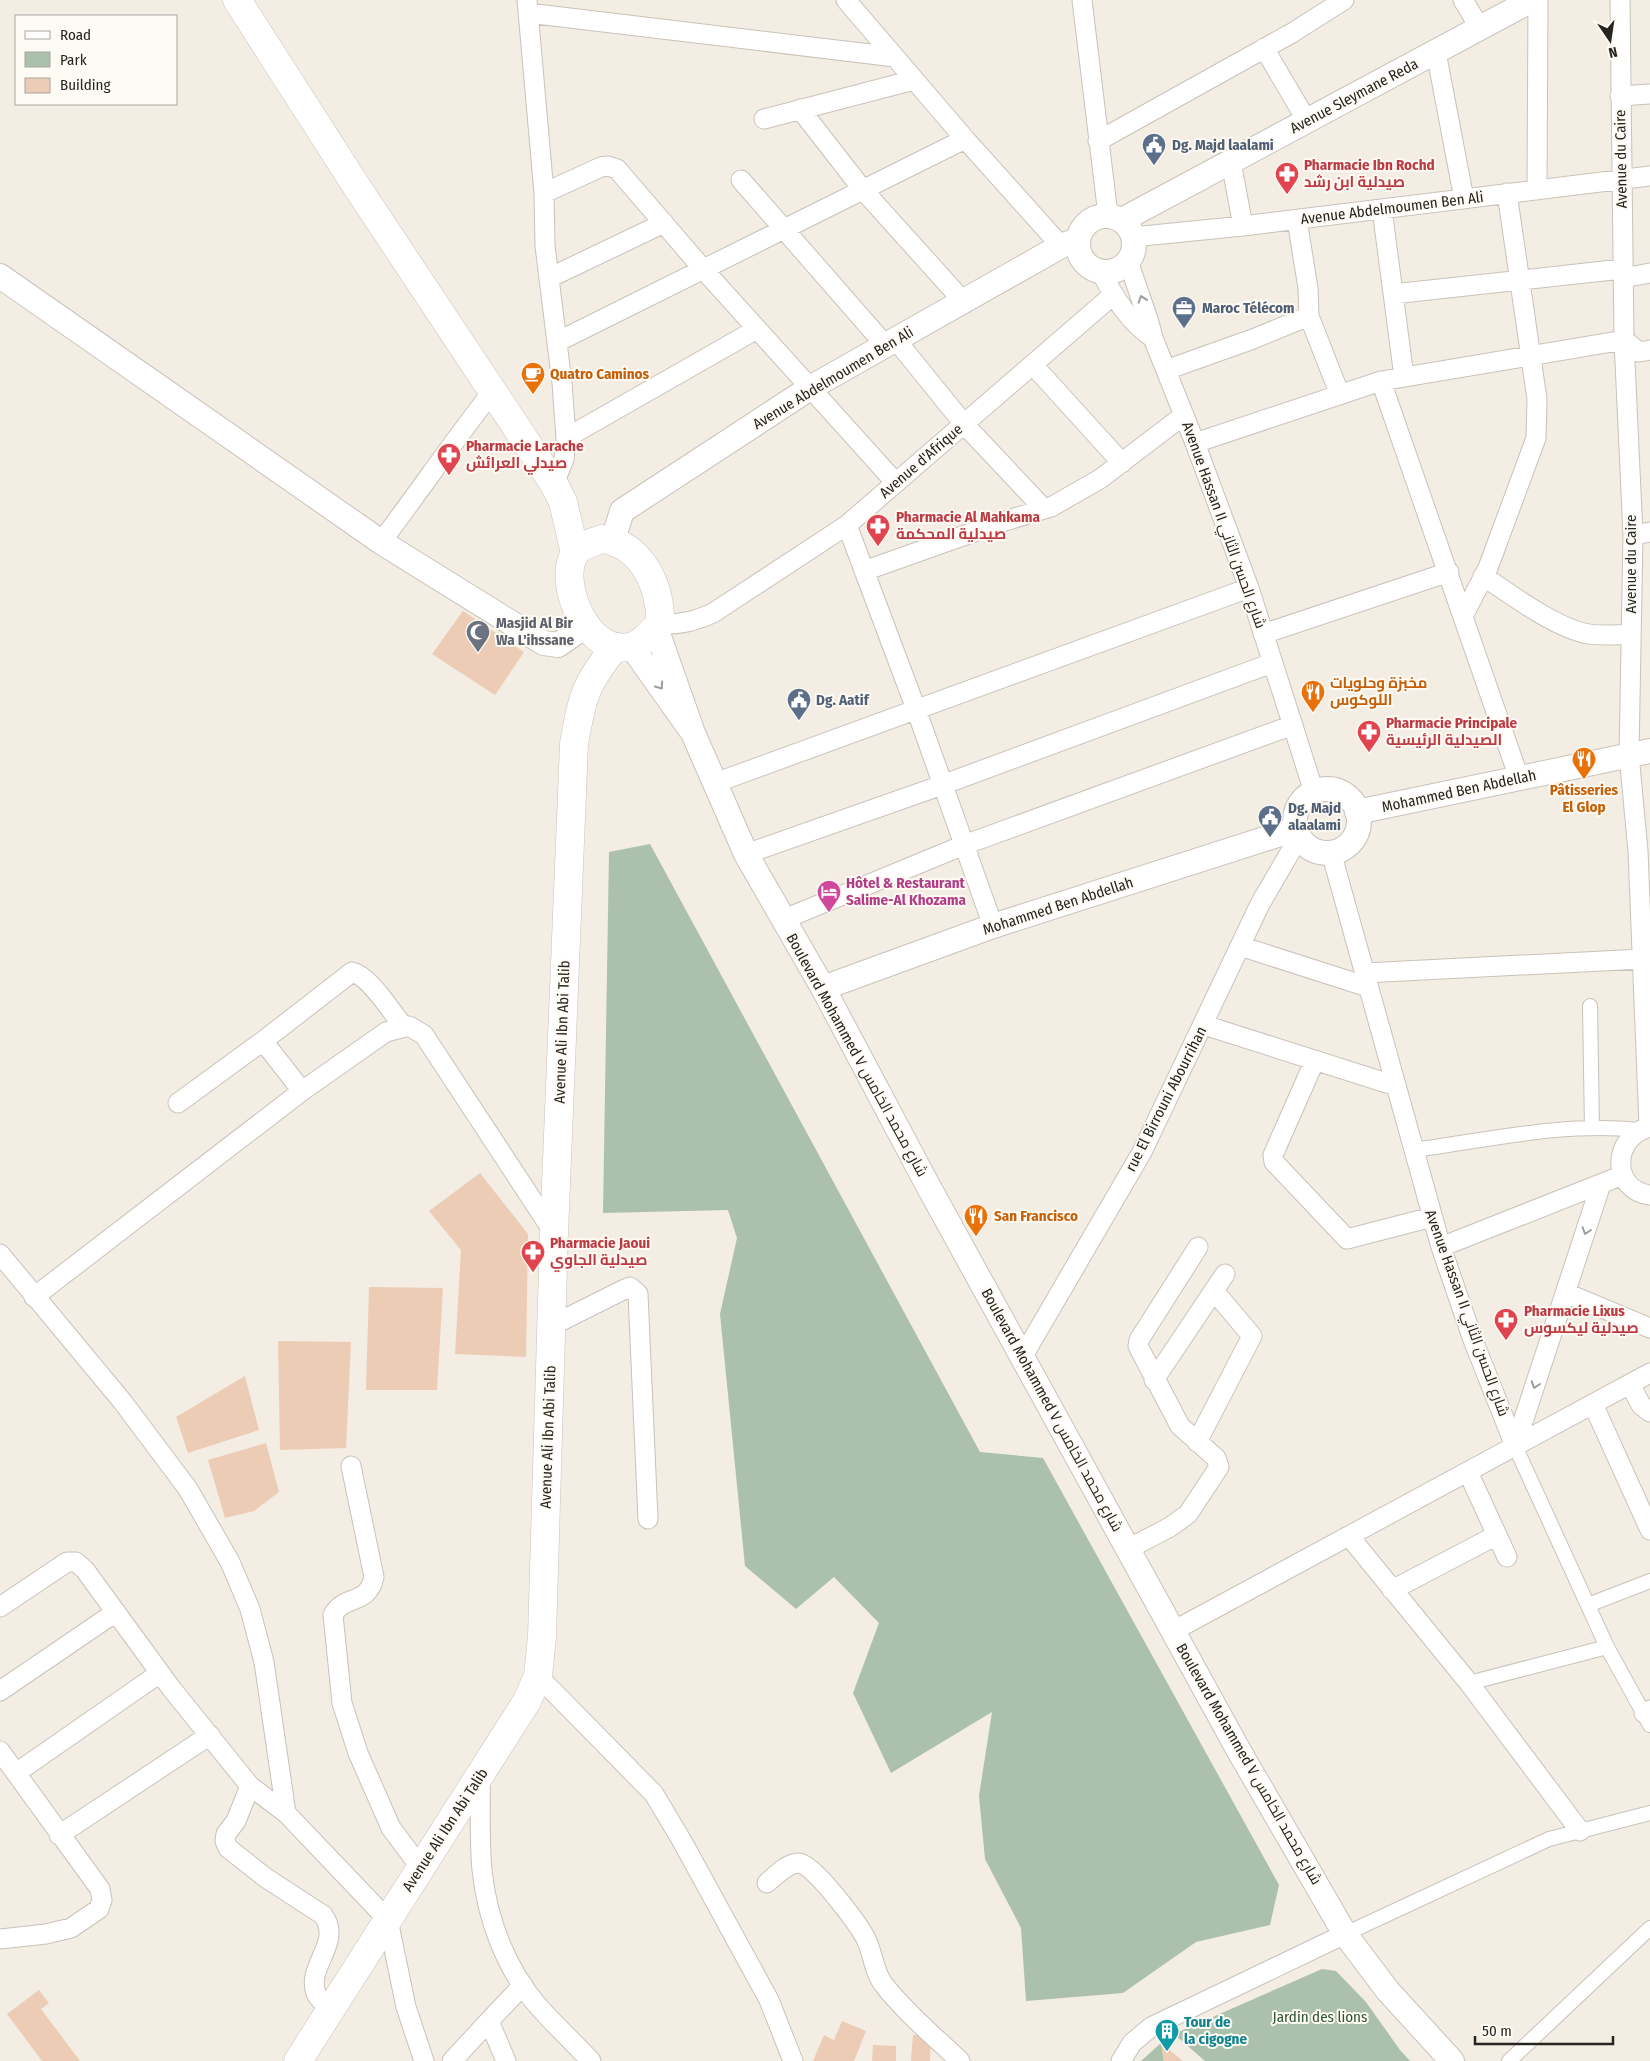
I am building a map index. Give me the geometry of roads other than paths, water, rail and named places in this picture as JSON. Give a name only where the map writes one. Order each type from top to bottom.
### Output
[{"type":"main road","points":[[237,0],[355,184],[559,493],[612,540],[627,547],[639,558],[648,573],[658,599],[658,626],[642,642],[606,639],[577,608],[570,568],[574,553],[559,493]]},
{"type":"main road","points":[[574,553],[586,545],[602,539],[612,540]]},
{"type":"main road","name":"Avenue Ali Ibn Abi Talib","points":[[298,2061],[527,1702],[538,1676],[542,1637],[554,1233],[574,744],[579,712],[589,683],[596,671],[606,639]]},
{"type":"street","points":[[846,0],[965,139],[1069,243],[1082,260],[1088,266],[1101,272],[1116,271],[1128,262],[1133,254],[1121,224],[1098,141],[1082,0]]},
{"type":"street","points":[[1098,141],[1264,48],[1344,0]]},
{"type":"street","points":[[1463,0],[1480,28]]},
{"type":"street","name":"Avenue Sleymane Reda","points":[[1121,224],[1307,120],[1532,0]]},
{"type":"street","points":[[1537,190],[1538,0]]},
{"type":"street","name":"Avenue du Caire","points":[[1620,0],[1624,340],[1641,533],[1631,634],[1640,753],[1638,851],[1646,1128]]},
{"type":"street","points":[[559,493],[566,438],[558,342],[545,246],[544,193],[528,6],[895,56]]},
{"type":"street","points":[[1264,48],[1307,120]]},
{"type":"street","points":[[1436,52],[1464,199]]},
{"type":"street","points":[[764,120],[914,80]]},
{"type":"street","points":[[1620,96],[1650,94]]},
{"type":"street","points":[[800,109],[863,190],[963,302]]},
{"type":"street","points":[[558,342],[965,139]]},
{"type":"street","points":[[1231,162],[1243,226]]},
{"type":"street","points":[[544,193],[601,167],[613,166],[896,483]]},
{"type":"street","name":"Avenue Abdelmoumen Ben Ali","points":[[612,540],[622,511],[810,388],[1069,243],[1088,222],[1101,216],[1121,224],[1243,226],[1650,176]]},
{"type":"street","points":[[740,180],[783,229],[891,343],[1044,510]]},
{"type":"street","points":[[1464,616],[1483,576],[1536,438],[1537,399],[1507,193]]},
{"type":"street","points":[[1382,209],[1404,377]]},
{"type":"street","points":[[1298,220],[1308,288],[1309,316],[1340,395]]},
{"type":"street","points":[[549,278],[664,223]]},
{"type":"street","name":"Avenue Hassan II شارع الحسن الثاني","points":[[1128,262],[1149,322],[1152,338],[1195,443],[1249,588],[1314,792]]},
{"type":"street","points":[[1101,272],[1113,295],[1137,325],[1152,338]]},
{"type":"street","points":[[1393,294],[1519,280],[1650,273]]},
{"type":"street","points":[[0,276],[381,542],[544,643],[558,645],[606,639]]},
{"type":"street","name":"Avenue d'Afrique","points":[[658,626],[679,625],[714,613],[847,525],[1113,295]]},
{"type":"street","points":[[1166,370],[1253,339],[1309,316]]},
{"type":"street","points":[[566,438],[757,329]]},
{"type":"street","points":[[1195,443],[1381,381],[1624,340],[1646,355]]},
{"type":"street","points":[[1033,365],[1122,462]]},
{"type":"street","points":[[1381,381],[1449,572],[1519,778]]},
{"type":"street","points":[[381,542],[457,437],[493,391]]},
{"type":"street","points":[[864,571],[1005,521],[1044,510],[1069,498],[1092,484],[1184,415]]},
{"type":"street","points":[[847,525],[916,709],[993,926]]},
{"type":"street","points":[[1263,634],[1449,572]]},
{"type":"street","points":[[1483,576],[1526,605],[1570,629],[1594,634],[1631,634]]},
{"type":"street","points":[[715,783],[1249,588]]},
{"type":"street","name":"Boulevard Mohammed V شارع محمد الخامس","points":[[658,626],[693,733],[746,854],[782,920],[823,988],[922,1174],[1239,1751],[1345,1934],[1388,1991],[1452,2061]]},
{"type":"street","name":"Boulevard Mohammed V شارع محمد الخامس","points":[[606,639],[693,733]]},
{"type":"street","points":[[746,854],[942,785],[1272,663]]},
{"type":"street","points":[[782,920],[964,846],[1293,725]]},
{"type":"street","name":"Mohammed Ben Abdellah","points":[[1357,812],[1640,753]]},
{"type":"street","points":[[1322,789],[1340,792],[1354,804],[1357,812],[1358,821],[1353,838],[1347,845],[1331,852],[1313,849],[1298,833],[1296,811],[1300,803],[1314,792],[1322,789]]},
{"type":"street","name":"Mohammed Ben Abdellah","points":[[823,988],[993,926],[1298,833]]},
{"type":"street","name":"rue El Birrouni Abourrihan","points":[[1022,1356],[1142,1152],[1260,904],[1298,833]]},
{"type":"street","name":"Avenue Hassan II شارع الحسن الثاني","points":[[1331,852],[1440,1247],[1473,1340],[1515,1446],[1607,1647],[1648,1716]]},
{"type":"street","points":[[1240,946],[1366,980],[1642,959]]},
{"type":"street","points":[[178,1103],[263,1041],[352,972],[357,973],[368,982],[404,1027]]},
{"type":"street","points":[[1590,1006],[1592,1128]]},
{"type":"street","points":[[1204,1025],[1396,1086]]},
{"type":"street","points":[[34,1297],[302,1090],[386,1032],[409,1026],[424,1035],[554,1233]]},
{"type":"street","points":[[263,1041],[302,1090]]},
{"type":"street","points":[[1315,1060],[1273,1155],[1274,1162],[1347,1239],[1432,1217]]},
{"type":"street","points":[[1414,1150],[1564,1129],[1646,1128]]},
{"type":"street","points":[[1646,1128],[1631,1136],[1624,1145],[1621,1165],[1629,1184],[1637,1191],[1650,1195]]},
{"type":"street","points":[[1440,1247],[1624,1175]]},
{"type":"street","points":[[1515,1446],[1601,1184]]},
{"type":"street","points":[[1128,1549],[1170,1527],[1188,1514],[1219,1467],[1216,1458],[1180,1426],[1154,1380],[1138,1346],[1139,1340],[1198,1247]]},
{"type":"street","points":[[0,1254],[122,1400],[188,1489],[230,1562],[250,1609],[264,1662],[286,1813]]},
{"type":"street","points":[[1154,1380],[1225,1274]]},
{"type":"street","points":[[551,1326],[625,1288],[630,1287],[638,1294],[648,1519]]},
{"type":"street","points":[[1197,1442],[1252,1336],[1214,1291]]},
{"type":"street","points":[[1566,1293],[1649,1325]]},
{"type":"street","points":[[1174,1631],[1650,1373]]},
{"type":"street","points":[[1630,1384],[1641,1405],[1650,1412]]},
{"type":"street","points":[[1593,1404],[1650,1530]]},
{"type":"street","points":[[351,1466],[374,1577],[372,1588],[364,1595],[337,1606],[333,1614],[342,1703],[358,1753],[391,1828],[420,1868]]},
{"type":"street","points":[[1468,1472],[1507,1557]]},
{"type":"street","points":[[1392,1590],[1497,1535]]},
{"type":"street","points":[[1349,1536],[1469,1683],[1580,1831]]},
{"type":"street","points":[[0,1607],[68,1562],[76,1562],[86,1570],[160,1672],[250,1786],[286,1813],[388,1920],[406,2007],[424,2061]]},
{"type":"street","points":[[1588,1605],[1650,1581]]},
{"type":"street","points":[[0,1691],[116,1612]]},
{"type":"street","points":[[1469,1683],[1607,1647]]},
{"type":"street","points":[[16,1773],[160,1672]]},
{"type":"street","points":[[538,1676],[654,1794],[682,1841],[769,2000],[793,2061]]},
{"type":"street","points":[[59,1835],[210,1735]]},
{"type":"street","points":[[0,1750],[59,1835],[100,1889],[102,1900],[99,1909],[71,1928],[46,1934],[0,1939]]},
{"type":"street","points":[[480,1774],[482,1870],[489,1909],[499,1942],[523,1985],[538,2005],[592,2061]]},
{"type":"street","points":[[250,1786],[236,1821],[226,1834],[225,1841],[228,1848],[266,1878],[323,1915],[328,1921],[330,1935],[314,1983],[316,1995],[331,2011]]},
{"type":"street","points":[[1121,2061],[1132,2043],[1151,2027],[1345,1934],[1549,1839],[1650,1813]]},
{"type":"street","points":[[767,1883],[790,1865],[800,1863],[806,1866],[828,1887],[854,1920],[866,1939],[883,1984],[960,2061]]},
{"type":"street","points":[[1509,2061],[1650,1928]]},
{"type":"street","points":[[452,2061],[523,1985]]},
{"type":"street","points":[[489,2021],[506,2061]]},
{"type":"place","name":"Dg. Majd laalami","points":[[1154,166]]},
{"type":"place","name":"Pharmacie Ibn Rochd صيدلية ابن رشد","points":[[1287,195]]},
{"type":"place","name":"Maroc Télécom","points":[[1184,329]]},
{"type":"place","name":"Quatro Caminos","points":[[533,395]]},
{"type":"place","name":"Pharmacie Larache صيدلي العرائش","points":[[449,476]]},
{"type":"place","name":"Pharmacie Al Mahkama صيدلية المحكمة","points":[[878,547]]},
{"type":"place","name":"Masjid Al Bir Wa L'ihssane","points":[[478,653]]},
{"type":"place","name":"مخبزة وحلويات اللوكوس","points":[[1313,713]]},
{"type":"place","name":"Dg. Aatif","points":[[799,721]]},
{"type":"place","name":"Pharmacie Principale الصيدلية الرئيسية","points":[[1369,753]]},
{"type":"place","name":"Pâtisseries El Glop","points":[[1584,780]]},
{"type":"place","name":"Dg. Majd alaalami","points":[[1270,838]]},
{"type":"place","name":"Hôtel & Restaurant Salime-Al Khozama","points":[[829,913]]},
{"type":"place","name":"San Francisco","points":[[976,1237]]},
{"type":"place","name":"Pharmacie Jaoui صيدلية الجاوي","points":[[533,1273]]},
{"type":"place","name":"Pharmacie Lixus صيدلية ليكسوس","points":[[1506,1341]]},
{"type":"place","name":"Tour de la cigogne","points":[[1167,2052]]},
{"type":"park label","name":"Jardin des lions","points":[[1320,2017]]}]
